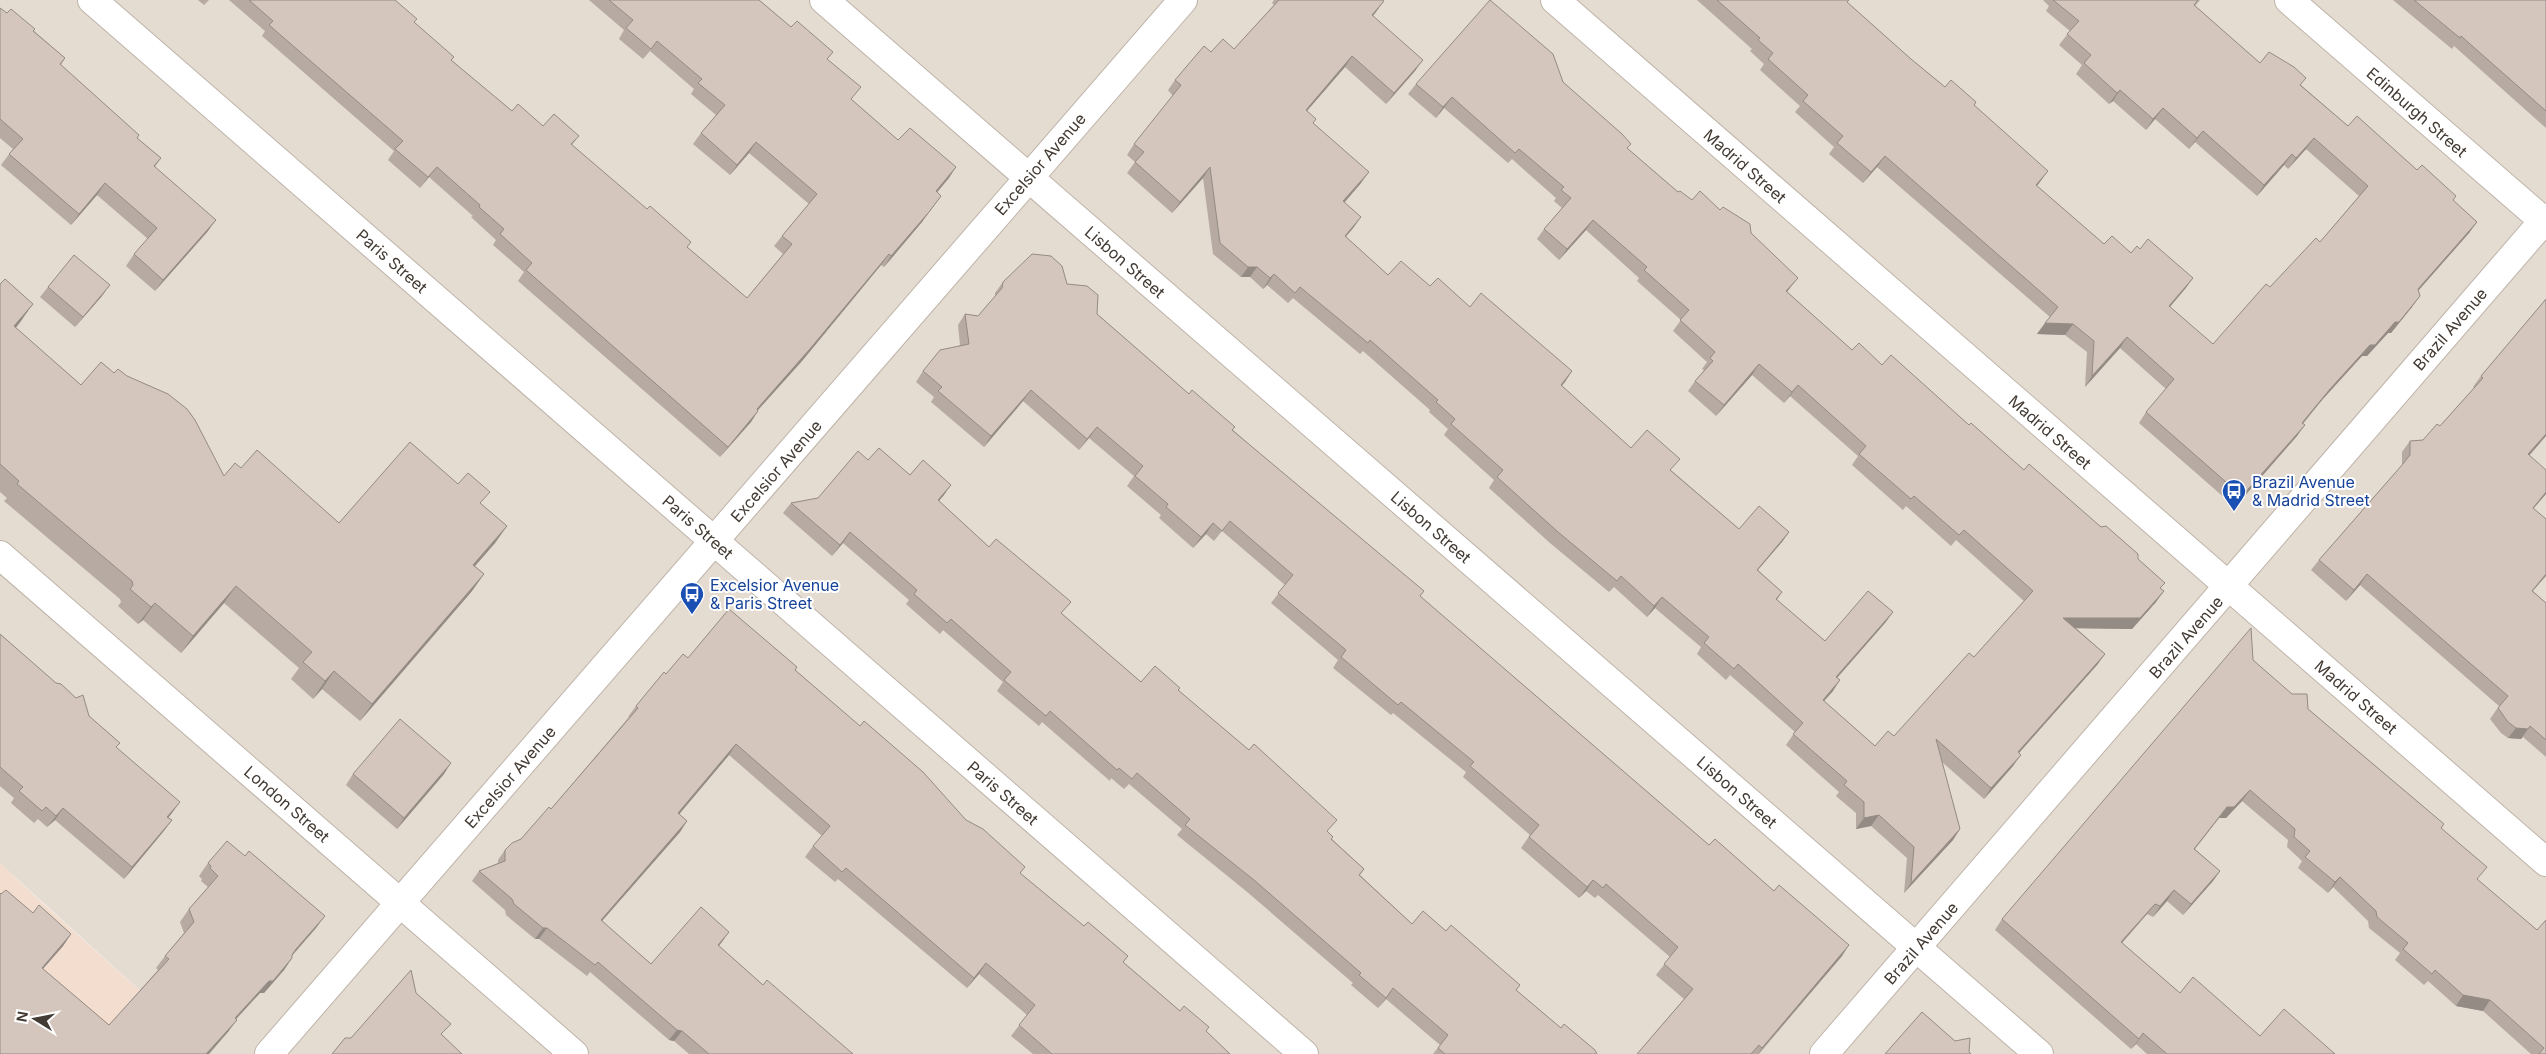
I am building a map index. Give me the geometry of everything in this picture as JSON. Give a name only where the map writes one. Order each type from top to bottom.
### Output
[{"type":"street","name":"Paris Street","points":[[92,0],[1304,1054]]},
{"type":"street","name":"Lisbon Street","points":[[824,0],[2039,1054]]},
{"type":"street","name":"Excelsior Avenue","points":[[269,1054],[1183,0]]},
{"type":"street","name":"Madrid Street","points":[[1555,0],[2546,862]]},
{"type":"street","name":"Edinburgh Street","points":[[2289,0],[2545,221]]},
{"type":"street","name":"Brazil Avenue","points":[[1824,1054],[2545,221]]},
{"type":"street","name":"London Street","points":[[0,555],[574,1054]]},
{"type":"shaded area","points":[[0,0],[2546,0],[2546,1054],[210,1054],[0,863]]},
{"type":"shaded area","points":[[0,863],[41,902],[210,1054],[0,1054]]},
{"type":"building","points":[[249,0],[395,0],[417,19],[414,22],[454,57],[451,60],[512,111],[518,104],[543,126],[554,114],[579,136],[571,144],[647,209],[650,206],[691,242],[687,247],[747,298],[792,244],[782,236],[817,194],[756,142],[737,165],[701,133],[725,105],[698,83],[702,79],[657,41],[651,49],[626,28],[633,20],[609,0],[759,0],[791,27],[797,21],[833,52],[827,59],[861,87],[851,99],[898,140],[910,128],[956,167],[936,191],[941,196],[929,212],[891,256],[889,254],[757,409],[758,411],[728,447],[526,270],[532,263],[500,234],[504,229],[479,207],[480,205],[437,167],[428,177],[395,149],[403,141],[269,25],[273,21]]},
{"type":"building","points":[[1279,0],[1382,0],[1384,1],[1372,15],[1423,60],[1394,93],[1352,56],[1306,110],[1316,119],[1313,123],[1369,172],[1343,201],[1361,217],[1345,236],[1388,275],[1401,261],[1430,286],[1438,278],[1470,307],[1481,293],[1572,371],[1561,385],[1631,448],[1647,430],[1680,459],[1670,470],[1739,529],[1759,506],[1789,532],[1757,570],[1782,592],[1776,599],[1825,641],[1868,591],[1893,612],[1836,677],[1840,680],[1823,700],[1875,746],[1888,731],[1894,736],[1969,653],[1974,657],[2033,591],[1964,530],[1959,535],[1914,496],[1911,499],[1859,454],[1866,446],[1798,385],[1792,392],[1759,364],[1724,405],[1695,381],[1713,361],[1710,358],[1715,352],[1680,320],[1689,310],[1644,270],[1647,267],[1593,220],[1567,249],[1544,229],[1571,198],[1561,190],[1564,187],[1519,149],[1515,153],[1452,97],[1443,107],[1416,84],[1490,0],[1553,54],[1563,82],[1622,134],[1631,144],[1627,148],[1678,192],[1680,191],[1692,200],[1700,191],[1720,210],[1723,207],[1750,224],[1751,233],[1798,278],[1786,291],[1852,350],[1859,343],[1882,365],[1891,355],[1969,425],[1971,423],[2024,470],[2029,464],[2101,527],[2106,526],[2138,554],[2138,559],[2165,583],[2160,588],[2164,591],[2140,618],[2063,618],[2105,654],[2018,752],[2021,755],[1991,788],[1936,739],[1960,829],[1911,883],[1914,847],[1879,815],[1864,818],[1864,802],[1844,785],[1847,781],[1793,734],[1803,723],[1738,664],[1734,669],[1704,643],[1709,637],[1662,597],[1654,606],[1621,576],[1617,581],[1558,532],[1497,477],[1503,470],[1451,424],[1455,419],[1436,402],[1438,400],[1370,340],[1368,343],[1300,287],[1295,293],[1274,274],[1270,278],[1257,267],[1248,267],[1220,243],[1210,167],[1180,202],[1135,162],[1144,152],[1134,144],[1181,85],[1175,80],[1204,46],[1211,52],[1223,39],[1234,49]]},
{"type":"building","points":[[1717,0],[1849,0],[1847,2],[1945,87],[1951,80],[1976,102],[1974,105],[2048,171],[2036,185],[2104,244],[2112,236],[2131,253],[2137,246],[2140,249],[2148,239],[2193,278],[2169,306],[2213,344],[2266,284],[2270,287],[2316,238],[2320,242],[2368,186],[2314,138],[2296,158],[2292,154],[2264,185],[2203,131],[2197,138],[2163,108],[2153,119],[2120,90],[2117,93],[2084,63],[2091,55],[2067,34],[2079,21],[2053,0],[2198,0],[2194,5],[2260,63],[2269,52],[2294,67],[2306,78],[2300,85],[2348,126],[2357,116],[2417,170],[2422,165],[2456,196],[2453,200],[2477,222],[2418,289],[2420,296],[2399,322],[2395,322],[2375,345],[2370,345],[2330,389],[2302,423],[2305,425],[2242,496],[2146,412],[2174,379],[2127,337],[2092,376],[2094,341],[2073,324],[2045,323],[2058,307],[1885,156],[1871,172],[1837,143],[1843,136],[1803,101],[1808,95],[1768,59],[1773,53],[1758,40],[1760,38]]},
{"type":"building","points":[[2414,0],[2546,0],[2546,111],[2461,36],[2460,38]]},
{"type":"building","points":[[0,8],[7,13],[11,9],[35,29],[33,31],[65,58],[60,64],[139,135],[137,138],[161,158],[154,166],[216,220],[163,280],[134,254],[157,228],[105,183],[79,214],[9,154],[23,139],[0,119]]},
{"type":"building","points":[[1032,254],[1051,256],[1062,266],[1067,284],[1087,286],[1098,295],[1097,314],[1189,394],[1192,390],[1235,427],[1232,430],[1424,591],[1420,596],[1709,845],[1715,839],[1774,891],[1779,885],[1849,945],[1762,1048],[1759,1045],[1751,1054],[1637,1054],[1693,989],[1664,964],[1678,947],[1606,884],[1603,888],[1593,880],[1587,887],[1529,837],[1539,825],[1470,766],[1474,762],[1401,702],[1398,705],[1341,657],[1346,650],[1278,593],[1293,575],[1230,521],[1222,531],[1213,523],[1201,537],[1166,507],[1168,504],[1135,476],[1143,466],[1097,427],[1087,439],[1031,390],[991,436],[938,391],[942,387],[923,371],[940,350],[969,344],[965,314],[978,316],[1002,288],[1003,282]]},
{"type":"building","points":[[74,255],[110,285],[83,317],[48,287]]},
{"type":"building","points":[[5,279],[33,304],[14,326],[81,385],[101,362],[114,373],[118,369],[127,376],[168,394],[187,409],[195,420],[224,476],[235,463],[241,468],[257,450],[339,523],[410,442],[458,484],[468,473],[490,492],[480,503],[507,526],[473,565],[484,574],[372,704],[334,671],[325,681],[303,662],[312,652],[236,586],[193,636],[155,603],[151,607],[130,589],[133,585],[132,581],[17,484],[19,481],[0,464],[0,284]]},
{"type":"building","points":[[2546,299],[2546,434],[2528,454],[2546,470],[2546,492],[2533,508],[2546,519],[2546,574],[2532,591],[2546,603],[2546,740],[2530,726],[2528,729],[2516,728],[2508,722],[2498,708],[2508,696],[2367,574],[2354,590],[2319,560],[2410,455],[2410,441],[2423,440],[2437,424],[2440,426],[2483,378],[2481,376]]},
{"type":"building","points":[[879,448],[910,475],[923,460],[951,485],[938,500],[989,547],[996,539],[1069,600],[1071,602],[1061,613],[1141,682],[1155,666],[1180,688],[1178,690],[1249,750],[1254,744],[1337,820],[1327,831],[1333,837],[1331,839],[1364,869],[1359,875],[1412,924],[1423,911],[1446,931],[1451,925],[1520,985],[1516,990],[1561,1028],[1564,1024],[1595,1050],[1597,1054],[1445,1054],[1438,1048],[1448,1035],[1393,988],[1386,998],[1359,975],[1361,973],[1254,880],[1185,825],[1190,819],[1137,773],[1132,779],[1119,768],[1117,770],[1050,711],[1046,716],[1004,680],[1011,672],[951,619],[947,623],[914,594],[917,590],[850,532],[840,545],[791,503],[818,498],[858,451],[868,460]]},
{"type":"building","points":[[729,609],[797,667],[795,670],[860,726],[864,721],[923,772],[966,820],[983,829],[1025,867],[1020,873],[1084,926],[1088,922],[1128,956],[1123,962],[1180,1011],[1184,1006],[1209,1027],[1206,1031],[1230,1054],[1052,1054],[1019,1025],[1035,1005],[986,963],[974,978],[846,868],[842,872],[813,846],[830,826],[736,744],[678,813],[687,821],[601,920],[651,964],[701,907],[729,932],[718,945],[763,985],[767,980],[853,1054],[709,1054],[682,1031],[677,1030],[598,962],[595,965],[547,928],[543,928],[514,904],[512,899],[479,871],[505,861],[505,850],[512,843],[521,839],[549,807],[551,809],[638,708],[636,706],[664,672],[666,674],[683,654],[688,658]]},
{"type":"building","points":[[2251,628],[2253,660],[2292,694],[2307,694],[2308,709],[2444,824],[2441,828],[2487,867],[2477,879],[2537,930],[2546,920],[2546,1054],[2539,1054],[2544,1048],[2490,1000],[2463,995],[2435,970],[2432,974],[2403,949],[2408,943],[2377,917],[2376,911],[2340,877],[2335,882],[2305,857],[2310,851],[2294,837],[2295,829],[2250,790],[2234,807],[2227,807],[2194,849],[2220,871],[2191,904],[2174,890],[2160,906],[2155,904],[2121,942],[2180,993],[2193,977],[2260,1036],[2284,1009],[2335,1054],[2167,1054],[2143,1033],[2139,1039],[2002,919]]},
{"type":"building","points":[[0,634],[76,698],[83,695],[89,716],[120,743],[116,747],[180,802],[167,817],[172,820],[132,867],[63,808],[56,816],[46,807],[42,811],[19,791],[23,787],[0,767]]},
{"type":"building","points":[[400,719],[451,763],[404,818],[353,774]]},
{"type":"building","points":[[227,841],[245,856],[249,851],[325,916],[296,949],[292,958],[273,981],[269,981],[235,1018],[237,1020],[206,1054],[0,1054],[0,893],[6,890],[33,913],[39,905],[71,934],[42,968],[109,1025],[169,959],[165,956],[194,922],[189,909],[218,876],[208,863]]},
{"type":"building","points":[[411,970],[416,993],[451,1024],[441,1034],[462,1054],[332,1054],[345,1038],[351,1038]]},
{"type":"building","points":[[1922,1012],[1955,1041],[1970,1038],[1969,1052],[1971,1054],[1885,1054]]},
{"type":"place","name":"Brazil Avenue & Madrid Street","points":[[2234,512]]},
{"type":"place","name":"Excelsior Avenue & Paris Street","points":[[692,615]]}]
